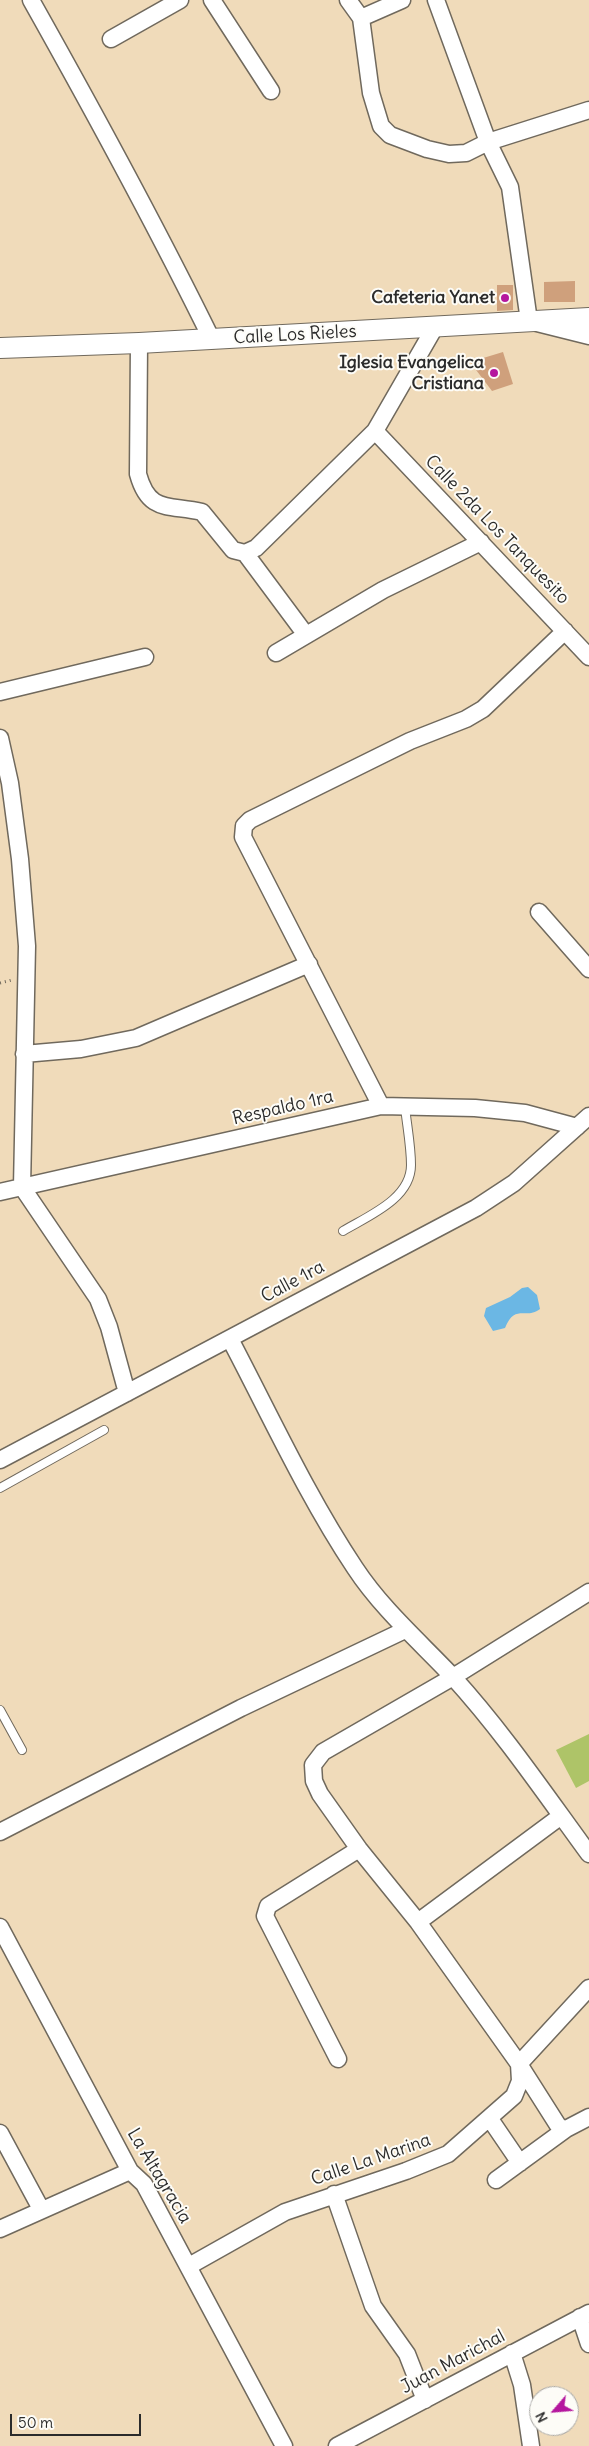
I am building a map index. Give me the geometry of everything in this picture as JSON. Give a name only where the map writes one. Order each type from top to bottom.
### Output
[{"type":"street","points":[[31,0],[170,253],[212,340]]},
{"type":"street","points":[[111,40],[180,0]]},
{"type":"street","points":[[212,0],[271,91]]},
{"type":"street","points":[[348,0],[361,18],[371,93],[381,126],[390,135],[448,154],[466,153],[488,142],[589,110]]},
{"type":"street","points":[[361,18],[402,0]]},
{"type":"street","points":[[436,0],[488,142],[510,187],[529,321],[589,336]]},
{"type":"street","name":"Calle Los Rieles","points":[[0,348],[139,344],[589,318]]},
{"type":"street","points":[[245,554],[256,548],[375,431],[435,327]]},
{"type":"street","points":[[139,344],[138,474],[143,491],[150,500],[160,505],[202,512],[233,550],[245,554],[306,635]]},
{"type":"street","name":"Calle 2da Los Tanquesito","points":[[375,431],[589,657]]},
{"type":"street","points":[[276,653],[383,590],[481,542]]},
{"type":"street","points":[[381,1106],[243,837],[244,826],[250,820],[410,741],[466,719],[483,709],[565,630]]},
{"type":"street","points":[[0,692],[145,658]]},
{"type":"street","points":[[0,738],[10,783],[20,859],[27,946],[22,1187],[98,1299],[109,1327],[127,1393]]},
{"type":"street","points":[[538,912],[589,970]]},
{"type":"street","points":[[24,1054],[81,1049],[136,1038],[309,964]]},
{"type":"street","name":"Respaldo 1ra","points":[[0,1192],[381,1106],[475,1108],[583,1122]]},
{"type":"street","name":"Calle 1ra","points":[[0,1460],[497,1195],[514,1184],[583,1122]]},
{"type":"street","points":[[230,1339],[322,1513],[350,1561],[405,1630],[453,1677],[508,1744],[589,1854]]},
{"type":"street","points":[[566,2129],[559,2126],[519,2064],[418,1922],[359,1849],[320,1794],[314,1782],[313,1766],[323,1752],[453,1677],[589,1592]]},
{"type":"street","points":[[0,1832],[241,1708],[405,1630]]},
{"type":"street","points":[[418,1922],[561,1816]]},
{"type":"street","points":[[338,2059],[265,1916],[268,1906],[359,1849]]},
{"type":"street","name":"La Altagracia","points":[[0,1927],[130,2171],[144,2184],[284,2446]]},
{"type":"street","points":[[519,2064],[589,1988]]},
{"type":"street","name":"Calle La Marina","points":[[189,2266],[285,2212],[406,2171],[448,2154],[514,2096],[520,2082],[519,2064]]},
{"type":"street","points":[[496,2180],[566,2129],[589,2117]]},
{"type":"street","points":[[490,2119],[520,2163]]},
{"type":"street","points":[[0,2133],[41,2209]]},
{"type":"street","points":[[0,2229],[41,2209],[130,2171]]},
{"type":"street","points":[[334,2194],[373,2306],[406,2354],[424,2400]]},
{"type":"street","points":[[585,2315],[589,2344]]},
{"type":"street","name":"Juan Marichal","points":[[336,2446],[585,2315]]},
{"type":"street","points":[[512,2353],[522,2385],[531,2446]]},
{"type":"lane","points":[[342,1231],[393,1201],[403,1189],[411,1166],[405,1107]]},
{"type":"lane","points":[[0,1488],[104,1430]]},
{"type":"lane","points":[[0,1710],[22,1750]]},
{"type":"green space","points":[[589,1734],[589,1781],[576,1788],[556,1750]]},
{"type":"water","points":[[528,1287],[537,1295],[540,1309],[535,1312],[517,1314],[509,1320],[505,1328],[493,1331],[484,1316],[486,1308],[510,1297],[522,1288]]},
{"type":"building","points":[[575,281],[575,302],[544,302],[544,282]]},
{"type":"building","name":"Cafeteria Yanet","points":[[497,285],[513,285],[513,310],[497,311]]},
{"type":"building","name":"Iglesia Evangelica Cristiana","points":[[503,352],[513,384],[492,391],[470,362]]},
{"type":"place","name":"Cafeteria Yanet","points":[[505,298]]},
{"type":"place","name":"Iglesia Evangelica Cristiana","points":[[494,373]]}]
